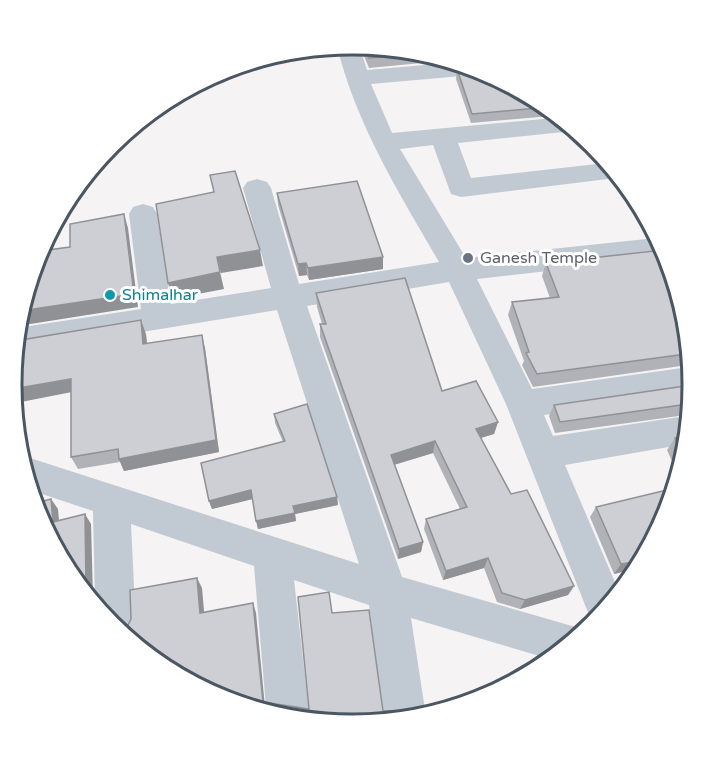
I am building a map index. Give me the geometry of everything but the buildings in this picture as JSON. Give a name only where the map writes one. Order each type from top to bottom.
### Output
[{"type":"street","points":[[350,54],[357,78],[383,142],[458,270],[523,404],[543,453],[608,591]]},
{"type":"street","points":[[357,78],[451,70]]},
{"type":"street","points":[[383,142],[556,126]]},
{"type":"street","points":[[443,136],[461,188],[604,172]]},
{"type":"street","points":[[257,188],[288,296],[387,590],[403,709]]},
{"type":"street","points":[[143,214],[157,316]]},
{"type":"street","points":[[25,339],[157,316],[458,270],[652,249]]},
{"type":"street","points":[[523,404],[682,381]]},
{"type":"street","points":[[543,453],[678,431]]},
{"type":"street","points":[[36,476],[515,631],[559,640]]},
{"type":"street","points":[[111,501],[113,610]]},
{"type":"street","points":[[272,553],[288,707]]},
{"type":"place","name":"Ganesh Temple","points":[[468,258]]},
{"type":"place","name":"Shimalhar","points":[[110,295]]}]
